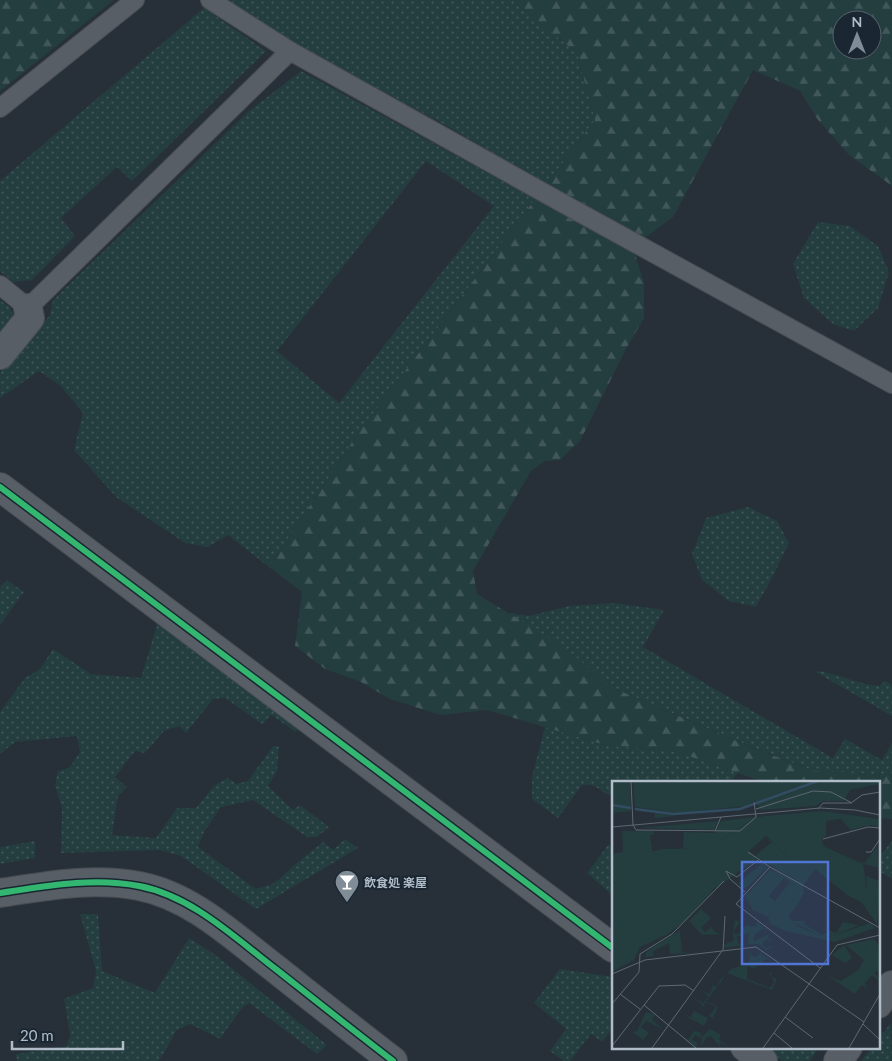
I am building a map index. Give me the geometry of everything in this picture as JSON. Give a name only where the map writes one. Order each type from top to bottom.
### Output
[{"type":"street","points":[[0,355],[30,318],[28,308]]},
{"type":"street","points":[[0,487],[612,947]]},
{"type":"street","points":[[0,893],[70,883],[103,882],[140,886],[177,899],[210,919],[393,1061]]},
{"type":"street","points":[[880,1001],[892,985]]},
{"type":"street","points":[[746,1048],[763,1061]]},
{"type":"street","points":[[838,1061],[847,1048]]},
{"type":"lane","points":[[0,108],[135,0]]},
{"type":"lane","points":[[210,0],[290,51],[892,384]]},
{"type":"lane","points":[[0,285],[28,308],[290,51]]},
{"type":"green space","points":[[0,0],[114,0],[0,91]]},
{"type":"green space","points":[[227,0],[512,0],[577,53],[595,120],[546,185],[449,127],[297,46]]},
{"type":"green space","points":[[512,0],[892,0],[892,186],[849,155],[818,120],[800,91],[753,70],[673,217],[646,237],[635,254],[644,283],[644,318],[626,349],[580,441],[560,460],[545,461],[531,471],[473,571],[477,594],[563,646],[613,688],[758,750],[815,771],[892,775],[892,819],[880,818],[880,781],[761,781],[677,752],[605,745],[487,710],[440,715],[390,699],[361,682],[325,669],[295,646],[302,592],[269,567],[359,432],[595,120],[577,53]]},
{"type":"green space","points":[[204,8],[266,51],[132,181],[117,167],[61,218],[75,236],[32,280],[13,282],[0,271],[0,181]]},
{"type":"green space","points":[[301,71],[535,199],[359,432],[269,567],[228,535],[208,547],[185,543],[116,497],[74,450],[83,413],[61,386],[39,371],[0,398],[0,372],[50,315],[53,300],[248,112]],"holes":[[[426,161],[494,206],[339,403],[277,351]]]},
{"type":"green space","points":[[818,222],[850,226],[878,246],[889,272],[878,308],[854,331],[833,324],[804,298],[793,264]]},
{"type":"green space","points":[[0,300],[10,308],[14,317],[0,339]]},
{"type":"green space","points":[[748,507],[777,521],[789,543],[756,607],[729,601],[702,580],[692,554],[706,518]]},
{"type":"green space","points":[[7,580],[24,592],[0,625],[0,587]]},
{"type":"green space","points":[[614,603],[664,610],[643,647],[833,758],[845,739],[882,760],[892,743],[892,775],[815,771],[759,750],[613,688],[509,613],[529,616],[569,606]]},
{"type":"green space","points":[[158,621],[299,727],[296,732],[271,715],[262,724],[225,698],[213,699],[186,733],[179,726],[164,731],[145,753],[135,751],[115,777],[127,787],[118,796],[112,835],[156,838],[177,808],[196,808],[215,785],[228,778],[236,784],[248,781],[273,746],[279,747],[277,771],[268,786],[293,810],[300,805],[329,827],[317,837],[307,837],[253,800],[221,807],[204,832],[198,847],[256,889],[280,879],[323,842],[333,850],[345,839],[358,848],[256,909],[181,856],[160,850],[61,853],[62,808],[55,785],[58,771],[69,768],[80,752],[77,736],[15,742],[0,754],[0,712],[25,678],[40,669],[53,649],[91,674],[141,678]]},
{"type":"green space","points":[[814,671],[830,673],[871,685],[879,686],[885,681],[892,685],[892,716]]},
{"type":"green space","points":[[545,727],[605,745],[677,752],[738,773],[731,781],[612,781],[612,795],[593,786],[582,785],[558,818],[532,799],[532,777]]},
{"type":"green space","points":[[892,840],[892,879],[880,871],[880,857]]},
{"type":"green space","points":[[35,841],[35,858],[0,864],[0,847]]},
{"type":"green space","points":[[608,845],[612,845],[612,895],[587,873]]},
{"type":"green space","points":[[80,914],[98,914],[102,971],[155,993],[189,938],[214,954],[327,1045],[317,1054],[249,1003],[241,1009],[220,1039],[190,1024],[177,1030],[159,1061],[17,1061],[16,1054],[67,1046],[70,1034],[64,999],[93,988],[96,971]]},
{"type":"green space","points":[[560,969],[612,977],[612,1029],[602,1042],[591,1034],[570,1061],[564,1061],[550,1051],[566,1029],[534,1003]]},
{"type":"green space","points":[[891,1023],[892,1061],[861,1061],[871,1048],[880,1048],[880,1037]]},
{"type":"green space","points":[[764,1048],[788,1048],[793,1050],[794,1048],[818,1048],[810,1061],[782,1061]]},
{"type":"cycle path","points":[[0,487],[612,947]]},
{"type":"cycle path","points":[[0,893],[87,882],[104,882],[139,886],[177,899],[229,932],[393,1061]]},
{"type":"place","name":"飲食処 楽屋","points":[[347,903]]}]
